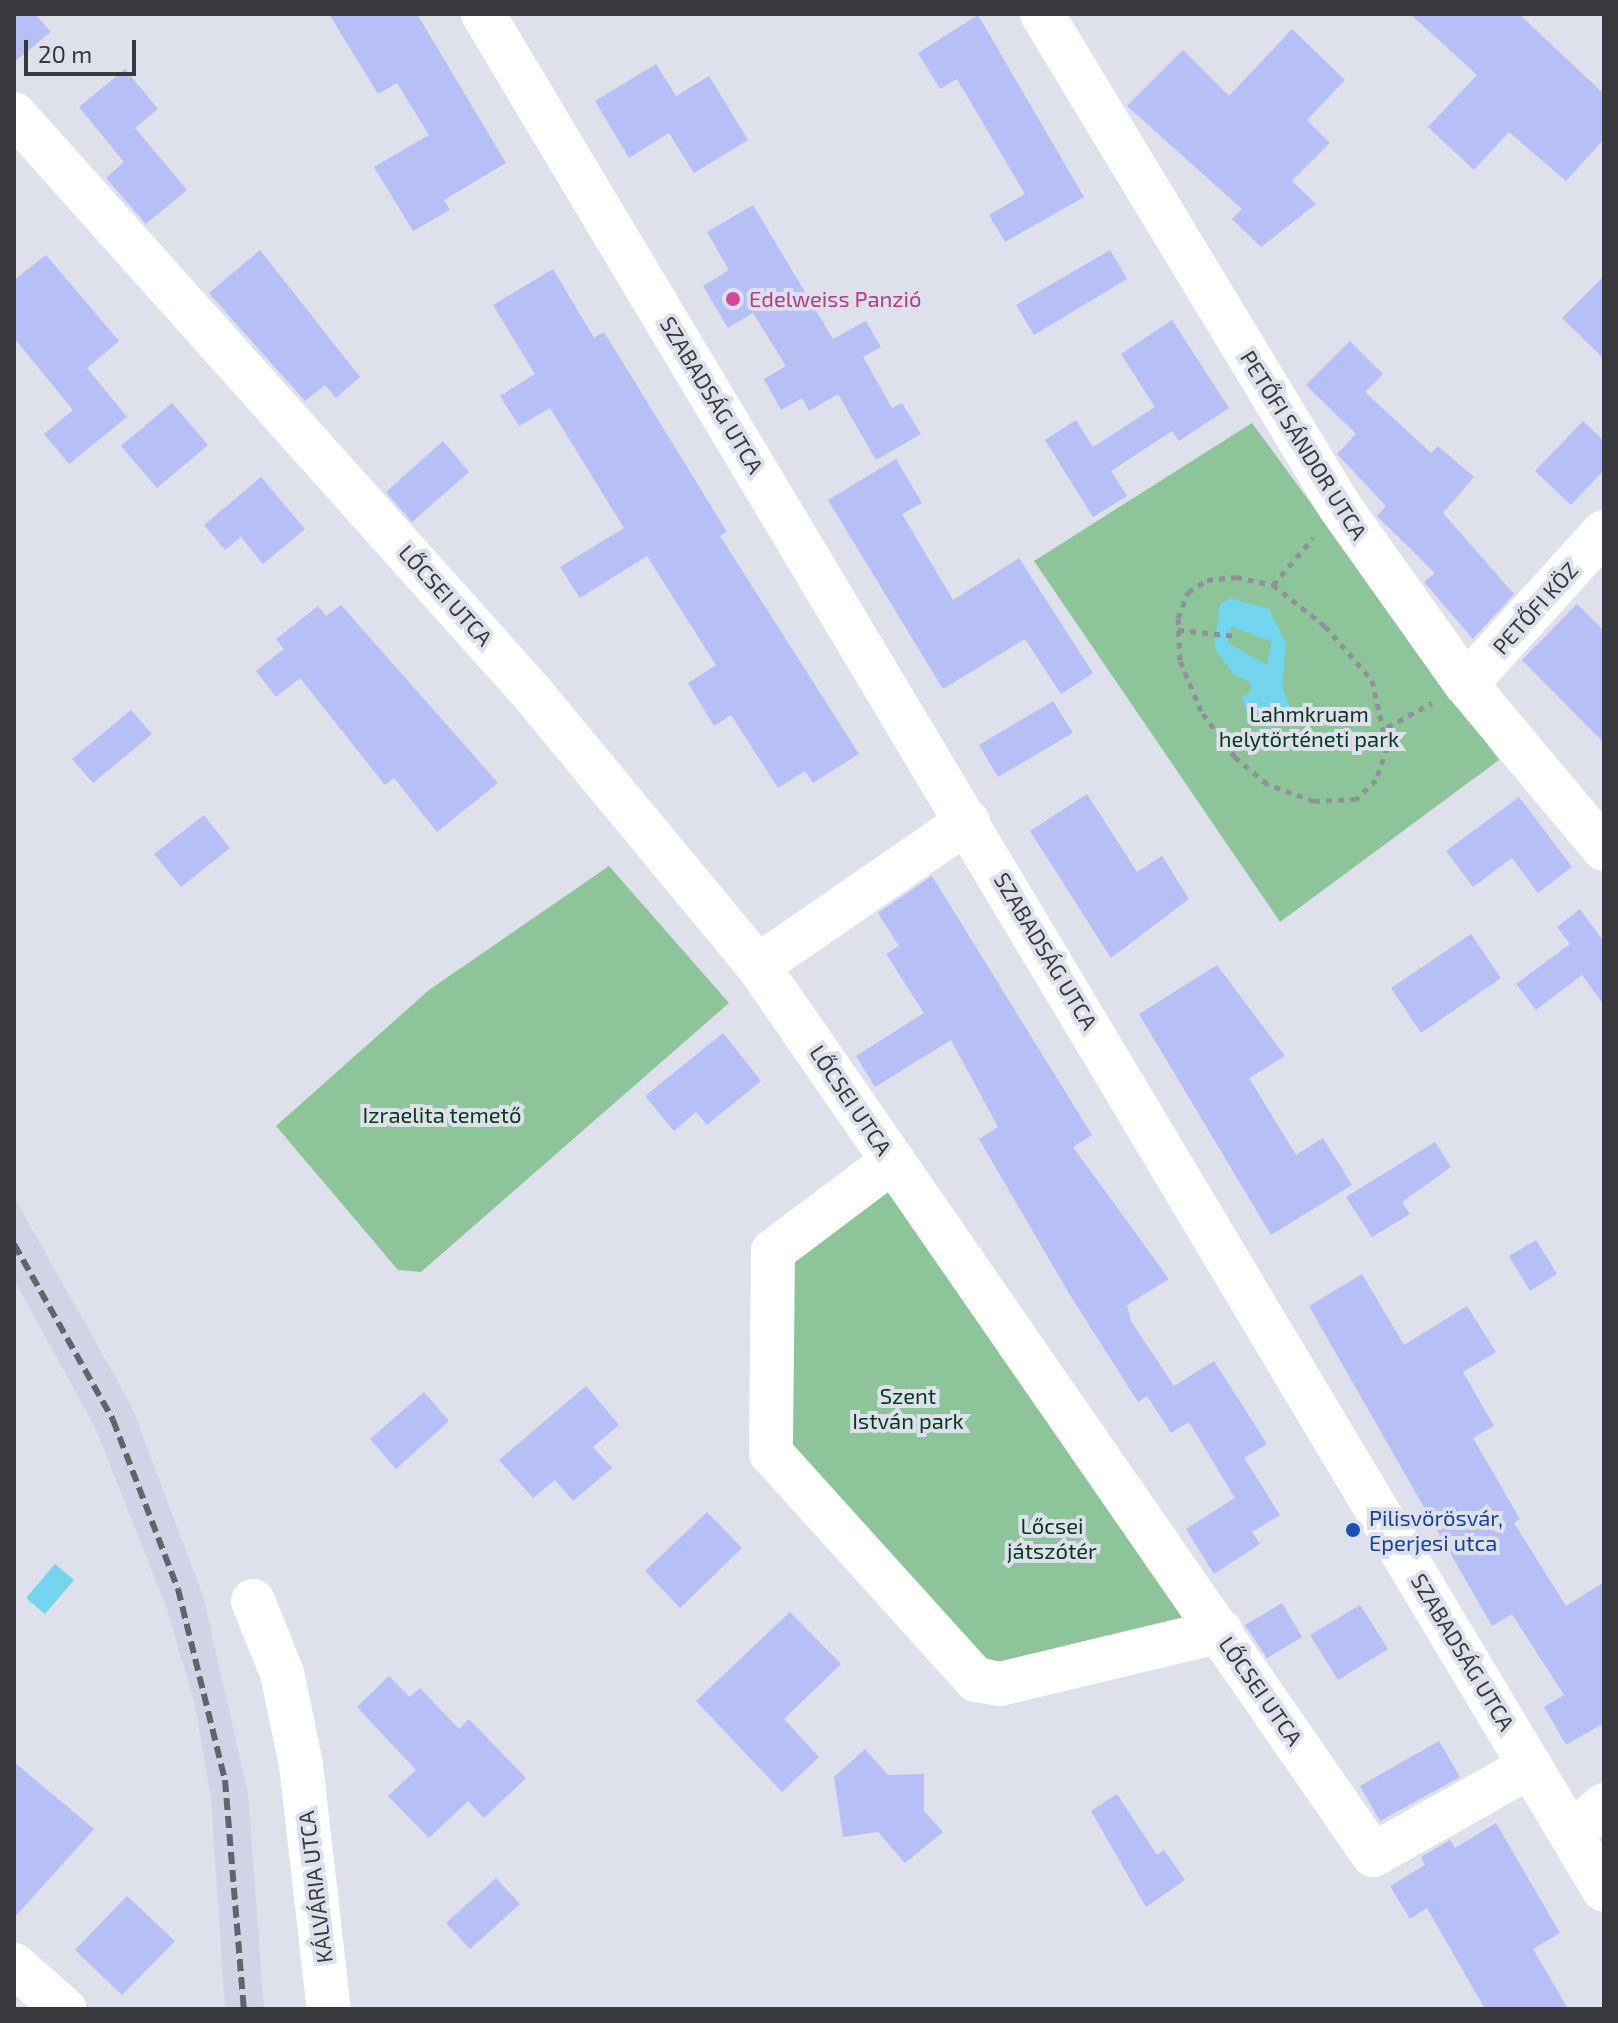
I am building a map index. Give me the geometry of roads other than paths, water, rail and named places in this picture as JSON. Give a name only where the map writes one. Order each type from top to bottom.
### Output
[{"type":"street","name":"SZABADSÁG UTCA","points":[[483,14],[1531,1766],[1588,1829],[1604,1890]]},
{"type":"street","name":"PETŐFI SÁNDOR UTCA","points":[[1042,14],[1340,507],[1466,684],[1604,849]]},
{"type":"street","name":"LŐCSEI UTCA","points":[[14,114],[532,693],[758,966],[893,1161],[773,1251],[771,1453],[976,1680],[1000,1684],[1221,1631],[1373,1855],[1531,1766]]},
{"type":"street","name":"PETŐFI KÖZ","points":[[1466,684],[1604,532]]},
{"type":"street","points":[[758,966],[968,821]]},
{"type":"street","points":[[893,1161],[1221,1631]]},
{"type":"street","name":"KÁLVÁRIA UTCA","points":[[253,1601],[282,1673],[301,1765],[329,2009]]},
{"type":"street","points":[[1588,1829],[1604,1805]]},
{"type":"street","points":[[14,1965],[64,2009]]},
{"type":"water","points":[[1230,598],[1269,609],[1286,643],[1282,685],[1292,713],[1283,725],[1247,712],[1242,697],[1251,692],[1250,682],[1234,675],[1214,647],[1220,605]],"holes":[[[1231,626],[1272,642],[1267,665],[1228,643]]]},
{"type":"water","points":[[55,1564],[74,1580],[45,1614],[26,1598]]},
{"type":"railway","points":[[14,1244],[113,1420],[178,1589],[225,1780],[244,2009]]},
{"type":"place","name":"Edelweiss Panzió","points":[[733,299]]},
{"type":"place","name":"Pilisvörösvár, Eperjesi utca","points":[[1353,1530]]},
{"type":"park label","name":"Lahmkruam helytörténeti park","points":[[1309,726]]},
{"type":"park label","name":"Izraelita temető","points":[[442,1115]]},
{"type":"park label","name":"Szent István park","points":[[908,1408]]},
{"type":"park label","name":"Lőcsei játszótér","points":[[1052,1538]]}]
